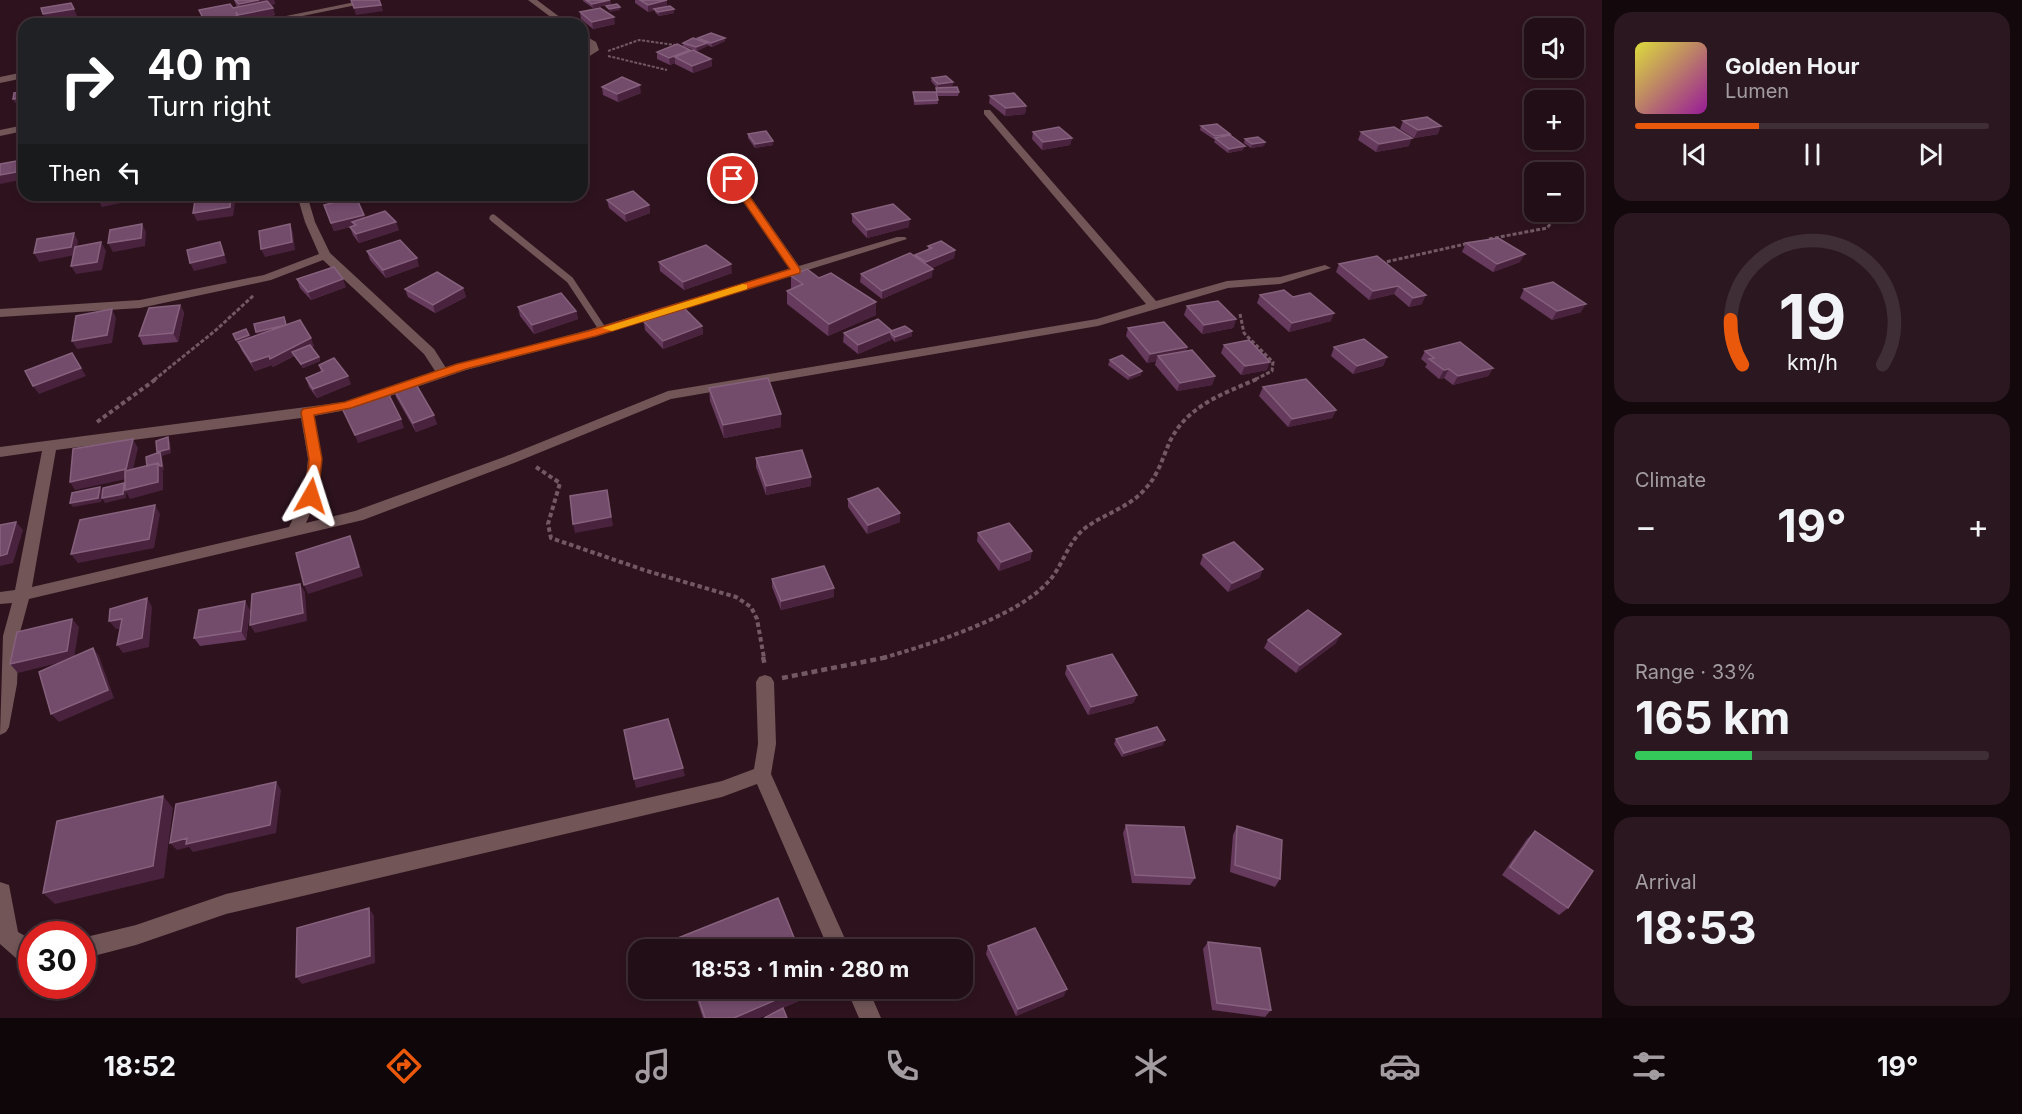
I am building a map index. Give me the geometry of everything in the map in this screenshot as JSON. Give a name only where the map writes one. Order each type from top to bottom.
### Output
[{"type":"street","points":[[282,18],[377,0]]},
{"type":"street","points":[[532,0],[558,18]]},
{"type":"street","points":[[588,40],[593,44],[595,50],[588,55]]},
{"type":"street","points":[[0,80],[18,76]]},
{"type":"street","points":[[987,112],[1154,305]]},
{"type":"street","points":[[0,133],[18,129]]},
{"type":"street","points":[[720,161],[797,271]]},
{"type":"street","points":[[304,201],[310,222],[325,255],[429,352],[443,374]]},
{"type":"street","points":[[0,452],[347,406],[443,374],[603,330],[901,239]]},
{"type":"street","points":[[0,313],[140,304],[267,278],[325,255]]},
{"type":"street","points":[[0,598],[22,595],[358,516],[509,460],[668,395],[1098,322],[1227,285],[1280,280],[1325,268]]},
{"type":"street","points":[[295,531],[311,496],[315,459],[307,412]]},
{"type":"street","points":[[0,726],[8,684],[11,636],[58,445]]},
{"type":"street","points":[[765,682],[767,744],[762,774],[835,939]]},
{"type":"street","points":[[96,945],[136,935],[226,904],[722,789],[762,774]]},
{"type":"street","points":[[0,892],[2,892],[8,938],[18,946]]},
{"type":"street","points":[[862,999],[870,1018]]},
{"type":"lane","points":[[493,218],[570,280],[603,330]]},
{"type":"path","points":[[588,55],[639,40],[675,45]]},
{"type":"path","points":[[588,56],[667,70]]},
{"type":"path","points":[[1484,240],[1547,228],[1552,222]]},
{"type":"path","points":[[1371,264],[1394,262],[1473,243]]},
{"type":"path","points":[[58,445],[119,408],[216,330],[250,300],[267,278]]},
{"type":"path","points":[[509,460],[532,464],[560,483],[548,524],[551,538],[647,572],[736,597],[751,607],[757,619],[765,682],[813,669],[879,660],[938,639],[1010,608],[1044,586],[1061,567],[1071,542],[1085,528],[1145,490],[1180,424],[1192,412],[1226,391],[1272,371],[1273,362],[1245,333],[1240,314]]},
{"type":"building","points":[[235,0],[259,0],[239,4]]},
{"type":"building","points":[[351,0],[379,0],[381,5],[354,8]]},
{"type":"building","points":[[586,0],[610,0],[592,4]]},
{"type":"building","points":[[640,0],[667,0],[648,5]]},
{"type":"building","points":[[267,1],[273,8],[238,15],[236,12],[237,16],[226,18],[203,18],[199,10],[230,4],[233,8]]},
{"type":"building","points":[[71,3],[74,9],[43,14],[41,8]]},
{"type":"building","points":[[617,4],[620,7],[609,9],[606,6]]},
{"type":"building","points":[[670,6],[674,9],[658,12],[654,9]]},
{"type":"building","points":[[600,8],[614,17],[592,22],[580,12]]},
{"type":"building","points":[[711,33],[725,38],[711,43],[698,38]]},
{"type":"building","points":[[693,38],[707,43],[696,47],[683,43]]},
{"type":"building","points":[[677,44],[690,50],[669,58],[657,52]]},
{"type":"building","points":[[693,50],[711,59],[692,66],[675,57]]},
{"type":"building","points":[[946,76],[953,82],[938,84],[932,78]]},
{"type":"building","points":[[622,77],[640,85],[617,94],[602,87]]},
{"type":"building","points":[[957,87],[959,92],[937,92],[936,88]]},
{"type":"building","points":[[913,92],[936,92],[938,100],[915,101]]},
{"type":"building","points":[[14,93],[18,93],[18,98],[13,99]]},
{"type":"building","points":[[1014,93],[1026,106],[1006,108],[990,96]]},
{"type":"building","points":[[1427,117],[1441,126],[1418,130],[1403,121]]},
{"type":"building","points":[[1217,124],[1230,134],[1215,136],[1201,126]]},
{"type":"building","points":[[1059,127],[1072,138],[1043,142],[1033,132]]},
{"type":"building","points":[[1394,127],[1412,138],[1379,144],[1361,132]]},
{"type":"building","points":[[766,131],[773,141],[755,144],[748,134]]},
{"type":"building","points":[[1230,135],[1245,146],[1229,149],[1215,138]]},
{"type":"building","points":[[1258,137],[1265,142],[1252,144],[1245,139]]},
{"type":"building","points":[[17,161],[16,172],[0,175],[0,164]]},
{"type":"building","points":[[633,191],[649,205],[625,214],[607,200]]},
{"type":"building","points":[[195,201],[230,201],[230,207],[193,213]]},
{"type":"building","points":[[340,201],[358,201],[364,215],[331,223],[324,205]]},
{"type":"building","points":[[893,204],[910,219],[867,230],[852,214]]},
{"type":"building","points":[[385,211],[396,222],[356,234],[350,227],[356,225],[352,222]]},
{"type":"building","points":[[142,224],[141,238],[108,243],[110,230]]},
{"type":"building","points":[[290,224],[292,242],[261,249],[259,231]]},
{"type":"building","points":[[74,233],[71,247],[34,253],[37,239]]},
{"type":"building","points":[[1498,238],[1525,254],[1497,264],[1466,243]]},
{"type":"building","points":[[400,240],[417,258],[383,270],[367,251]]},
{"type":"building","points":[[941,241],[955,250],[926,262],[915,255],[932,248],[928,246]]},
{"type":"building","points":[[101,242],[97,262],[71,266],[75,247]]},
{"type":"building","points":[[220,242],[224,255],[190,263],[187,250]]},
{"type":"building","points":[[706,245],[731,264],[683,282],[659,262]]},
{"type":"building","points":[[910,253],[933,269],[882,291],[861,274]]},
{"type":"building","points":[[1377,256],[1426,295],[1413,298],[1398,286],[1373,291],[1339,264]]},
{"type":"building","points":[[334,267],[343,279],[308,292],[297,279]]},
{"type":"building","points":[[807,269],[819,278],[831,273],[876,302],[829,324],[787,291],[803,284],[791,276]]},
{"type":"building","points":[[437,272],[463,288],[433,305],[405,289]]},
{"type":"building","points":[[1553,282],[1586,304],[1557,311],[1524,289]]},
{"type":"building","points":[[1284,290],[1293,297],[1310,293],[1334,313],[1292,323],[1260,295]]},
{"type":"building","points":[[561,293],[576,311],[532,325],[518,307]]},
{"type":"building","points":[[1218,301],[1236,319],[1204,325],[1187,306]]},
{"type":"building","points":[[180,305],[173,333],[139,336],[149,308]]},
{"type":"building","points":[[683,307],[702,326],[663,341],[644,322]]},
{"type":"building","points":[[112,309],[107,335],[72,341],[76,316]]},
{"type":"building","points":[[284,317],[286,325],[256,332],[254,324]]},
{"type":"building","points":[[878,319],[892,331],[858,345],[844,333]]},
{"type":"building","points":[[300,320],[311,338],[270,359],[269,356],[251,362],[238,342]]},
{"type":"building","points":[[1164,322],[1187,347],[1150,354],[1128,328]]},
{"type":"building","points":[[905,326],[912,331],[895,337],[891,334],[891,331]]},
{"type":"building","points":[[246,329],[249,335],[236,340],[233,334]]},
{"type":"building","points":[[1364,339],[1387,357],[1357,366],[1334,347]]},
{"type":"building","points":[[1249,340],[1270,362],[1245,366],[1224,345]]},
{"type":"building","points":[[1460,342],[1493,368],[1458,376],[1449,369],[1444,370],[1429,359],[1434,358],[1425,351]]},
{"type":"building","points":[[310,345],[319,357],[301,364],[292,352]]},
{"type":"building","points":[[1192,350],[1215,376],[1180,383],[1158,356]]},
{"type":"building","points":[[72,353],[81,368],[33,386],[25,371]]},
{"type":"building","points":[[1122,355],[1142,371],[1130,376],[1110,360]]},
{"type":"building","points":[[334,358],[348,376],[313,389],[306,378],[323,371],[319,365]]},
{"type":"building","points":[[768,378],[781,414],[723,425],[709,388]]},
{"type":"building","points":[[1306,379],[1336,410],[1292,419],[1263,387]]},
{"type":"building","points":[[414,381],[434,415],[413,423],[393,388]]},
{"type":"building","points":[[387,391],[401,419],[355,435],[341,406]]},
{"type":"building","points":[[168,437],[169,449],[157,452],[156,441]]},
{"type":"building","points":[[133,439],[126,469],[70,482],[73,449]]},
{"type":"building","points":[[802,450],[811,477],[766,486],[756,458]]},
{"type":"building","points":[[160,452],[162,466],[158,463],[147,466],[146,457]]},
{"type":"building","points":[[158,463],[158,482],[125,490],[125,471]]},
{"type":"building","points":[[124,483],[123,494],[102,498],[103,488]]},
{"type":"building","points":[[100,487],[98,498],[70,503],[72,493]]},
{"type":"building","points":[[878,488],[900,513],[868,525],[848,499]]},
{"type":"building","points":[[607,490],[611,517],[573,524],[570,496]]},
{"type":"building","points":[[155,505],[149,539],[71,554],[80,520]]},
{"type":"building","points":[[16,522],[7,554],[0,556],[0,525]]},
{"type":"building","points":[[1009,523],[1032,551],[1001,562],[978,533]]},
{"type":"building","points":[[350,536],[359,567],[304,585],[296,553]]},
{"type":"building","points":[[1234,542],[1263,569],[1232,583],[1203,555]]},
{"type":"building","points":[[824,566],[834,588],[781,601],[772,579]]},
{"type":"building","points":[[300,584],[303,613],[250,625],[252,594]]},
{"type":"building","points":[[147,598],[142,638],[117,645],[122,619],[109,621],[110,609]]},
{"type":"building","points":[[245,601],[241,631],[194,638],[199,610]]},
{"type":"building","points":[[1308,610],[1341,634],[1300,665],[1268,640]]},
{"type":"building","points":[[72,619],[67,651],[10,664],[17,632]]},
{"type":"building","points":[[93,648],[108,690],[51,714],[39,672]]},
{"type":"building","points":[[1112,654],[1137,695],[1091,707],[1067,666]]},
{"type":"building","points":[[668,719],[683,768],[634,779],[624,730]]},
{"type":"building","points":[[1157,727],[1165,740],[1124,753],[1116,739]]},
{"type":"building","points":[[276,782],[270,825],[186,844],[187,838],[170,843],[176,804]]},
{"type":"building","points":[[163,796],[153,866],[43,893],[57,821]]},
{"type":"building","points":[[1126,825],[1184,827],[1195,878],[1135,875]]},
{"type":"building","points":[[1237,826],[1282,840],[1280,879],[1235,865]]},
{"type":"building","points":[[1535,831],[1593,871],[1568,908],[1510,867]]},
{"type":"building","points":[[778,898],[795,939],[678,939]]},
{"type":"building","points":[[369,908],[370,956],[296,977],[297,928]]},
{"type":"building","points":[[1035,928],[1067,989],[1018,1009],[988,946]]},
{"type":"building","points":[[1208,942],[1260,948],[1271,1010],[1217,1003]]},
{"type":"building","points":[[699,999],[778,999],[734,1018],[705,1018]]},
{"type":"building","points":[[783,1008],[787,1018],[764,1018]]},
{"type":"slow traffic","points":[[608,328],[743,287]]},
{"type":"route","points":[[311,496],[315,459],[307,412],[347,406],[461,367],[592,333],[797,271],[733,179]]}]
